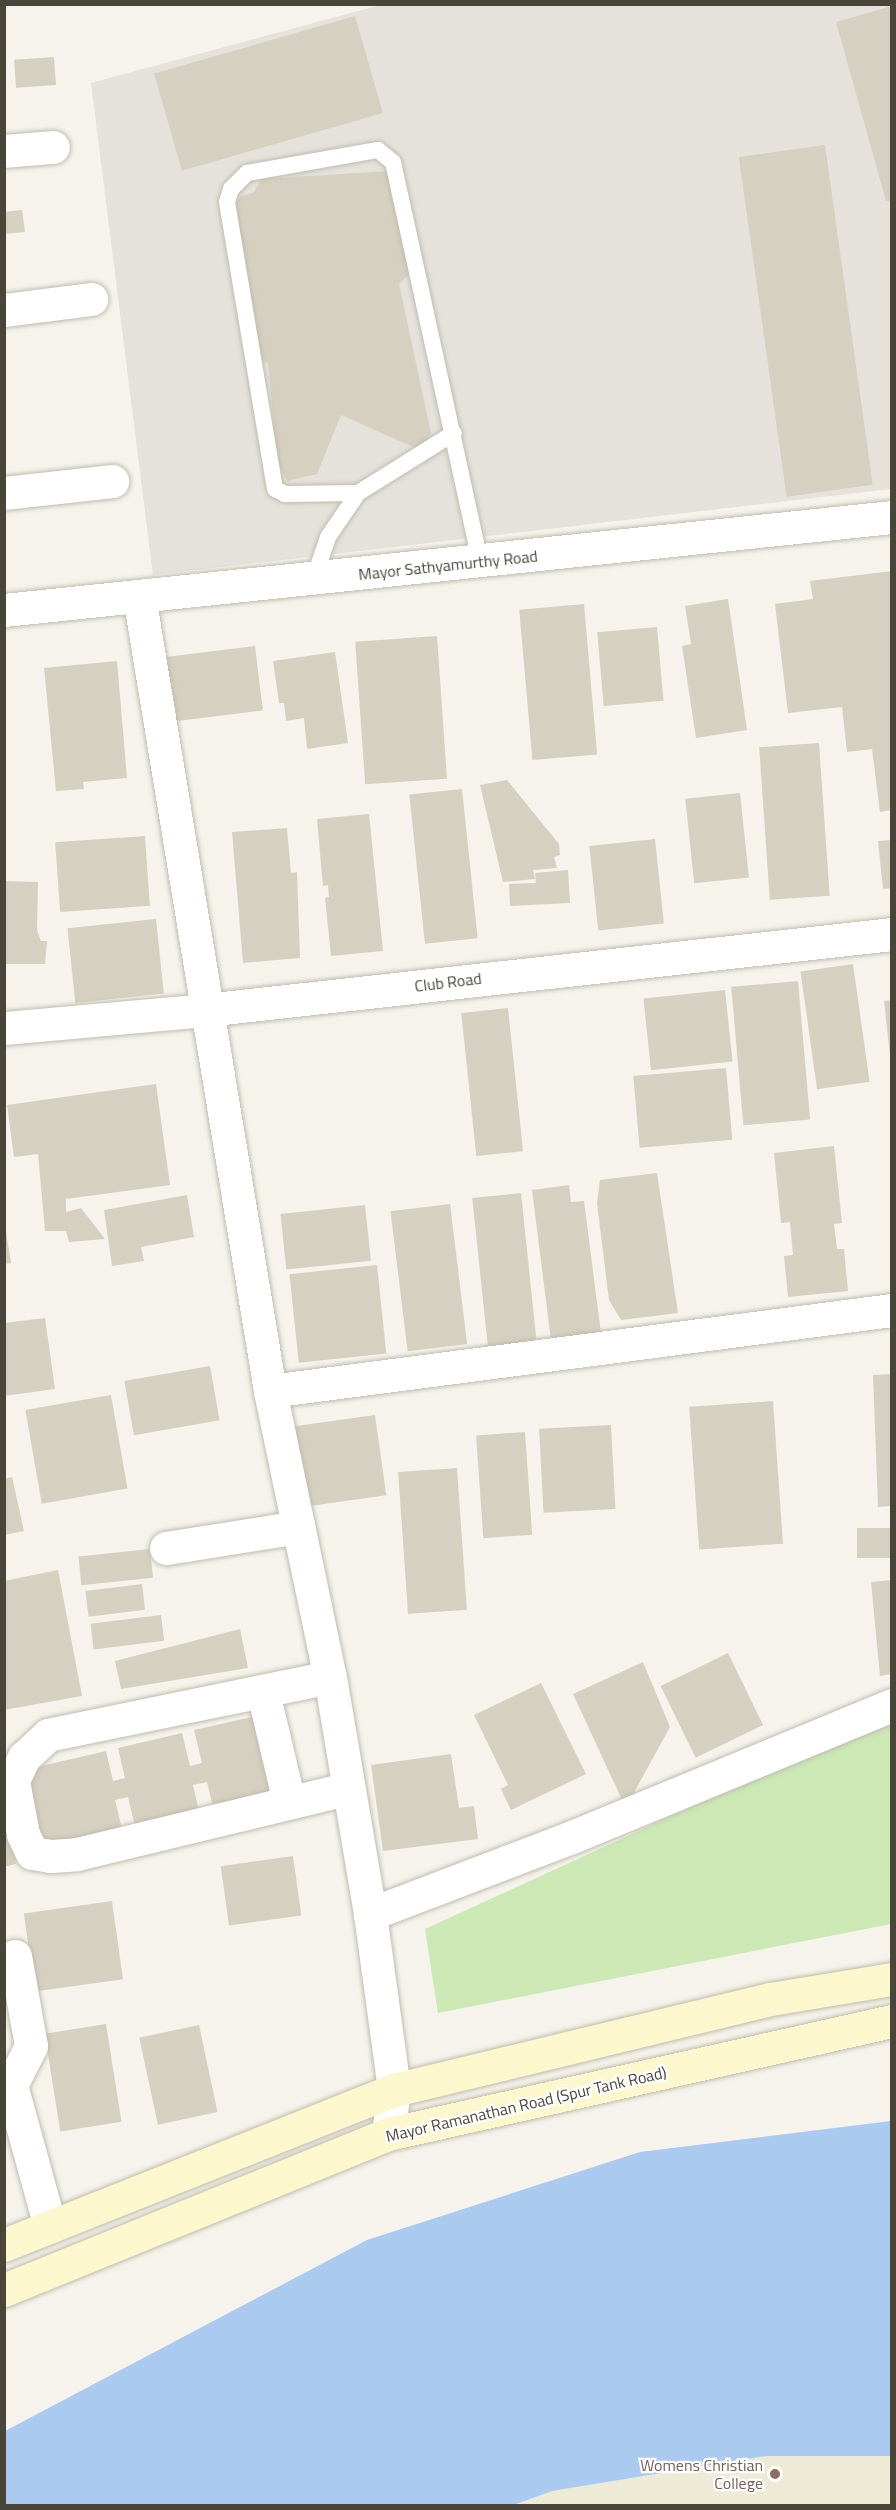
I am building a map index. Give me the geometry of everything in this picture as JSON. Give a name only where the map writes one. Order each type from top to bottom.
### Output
[{"type":"main road","points":[[4,2245],[394,2090],[770,1999],[891,1979]]},
{"type":"main road","name":"Mayor Ramanathan Road (Spur Tank Road)","points":[[4,2290],[388,2134],[891,2021]]},
{"type":"street","points":[[4,151],[53,147]]},
{"type":"street","points":[[4,310],[91,299]]},
{"type":"street","points":[[4,493],[112,481]]},
{"type":"street","name":"Mayor Sathyamurthy Road","points":[[4,610],[480,562],[891,517]]},
{"type":"street","points":[[139,596],[205,1010],[270,1391],[330,1677],[346,1789],[370,1914],[394,2090],[388,2134]]},
{"type":"street","name":"Club Road","points":[[4,1028],[205,1010],[891,934]]},
{"type":"street","points":[[270,1391],[891,1310]]},
{"type":"street","points":[[166,1548],[298,1527]]},
{"type":"street","points":[[330,1677],[48,1735],[24,1757],[13,1781],[23,1834],[32,1853],[77,1854],[346,1789]]},
{"type":"street","points":[[262,1692],[289,1802]]},
{"type":"street","points":[[370,1914],[572,1837],[891,1705]]},
{"type":"street","points":[[15,1956],[31,2046],[11,2085],[50,2227]]},
{"type":"lane","points":[[358,493],[285,494],[275,489],[227,202],[231,189],[248,173],[378,150],[388,154],[454,433],[480,562]]},
{"type":"lane","points":[[314,578],[328,537],[358,493],[454,433]]},
{"type":"shaded area","points":[[380,5],[891,5],[891,489],[153,575],[91,83]]},
{"type":"shaded area","name":"Womens Christian College","points":[[766,2456],[891,2456],[891,2505],[514,2506],[552,2491]]},
{"type":"green space","points":[[891,1715],[891,1924],[438,2013],[425,1929]]},
{"type":"water","points":[[891,2121],[891,2456],[766,2456],[552,2491],[514,2505],[5,2505],[5,2431],[367,2240],[640,2152]]},
{"type":"building","points":[[892,6],[892,200],[886,201],[836,22]]},
{"type":"building","points":[[355,16],[383,113],[182,171],[154,74]]},
{"type":"building","points":[[54,57],[56,85],[16,88],[14,60]]},
{"type":"building","points":[[825,145],[873,485],[787,497],[739,157]]},
{"type":"building","points":[[390,171],[413,270],[399,284],[431,433],[421,446],[413,447],[341,415],[317,474],[287,481],[277,460],[268,363],[254,358],[234,205],[241,196],[253,193],[262,179]]},
{"type":"building","points":[[22,210],[25,232],[4,234],[4,212]]},
{"type":"building","points":[[892,571],[892,810],[880,812],[872,749],[847,752],[842,707],[788,713],[775,604],[813,599],[810,581]]},
{"type":"building","points":[[728,599],[747,730],[696,738],[682,646],[691,644],[685,606]]},
{"type":"building","points":[[584,604],[597,754],[532,760],[519,610]]},
{"type":"building","points":[[657,627],[663,701],[604,706],[597,632]]},
{"type":"building","points":[[437,636],[447,779],[365,784],[355,642]]},
{"type":"building","points":[[255,646],[263,711],[172,722],[164,657]]},
{"type":"building","points":[[335,652],[348,743],[307,749],[304,718],[286,721],[284,703],[279,703],[273,661]]},
{"type":"building","points":[[117,661],[127,778],[83,782],[84,789],[56,791],[44,668]]},
{"type":"building","points":[[819,743],[830,896],[770,900],[759,747]]},
{"type":"building","points":[[507,780],[559,844],[560,855],[554,857],[557,868],[533,870],[535,879],[503,882],[480,785]]},
{"type":"building","points":[[462,789],[478,938],[425,944],[409,795]]},
{"type":"building","points":[[740,793],[749,878],[694,883],[685,799]]},
{"type":"building","points":[[369,814],[383,951],[331,956],[325,898],[329,897],[328,885],[323,886],[317,819]]},
{"type":"building","points":[[287,828],[291,873],[297,872],[300,958],[243,963],[232,832]]},
{"type":"building","points":[[145,836],[150,906],[60,912],[55,842]]},
{"type":"building","points":[[655,839],[664,924],[598,930],[589,846]]},
{"type":"building","points":[[892,840],[892,888],[883,889],[878,841]]},
{"type":"building","points":[[568,870],[570,903],[510,906],[509,884],[536,883],[535,873]]},
{"type":"building","points":[[4,881],[38,882],[37,930],[41,941],[47,941],[45,964],[4,964]]},
{"type":"building","points":[[156,919],[164,994],[75,1003],[67,928]]},
{"type":"building","points":[[853,964],[870,1082],[817,1089],[801,971]]},
{"type":"building","points":[[798,981],[810,1119],[743,1125],[731,987]]},
{"type":"building","points":[[725,990],[733,1062],[651,1070],[643,999]]},
{"type":"building","points":[[892,1000],[892,1055],[890,1055],[884,1001]]},
{"type":"building","points":[[508,1008],[523,1151],[476,1156],[461,1013]]},
{"type":"building","points":[[726,1068],[732,1140],[640,1148],[633,1076]]},
{"type":"building","points":[[156,1084],[170,1185],[66,1199],[66,1212],[81,1208],[105,1239],[69,1242],[66,1231],[45,1231],[38,1154],[14,1157],[7,1105]]},
{"type":"building","points":[[834,1146],[842,1223],[834,1224],[837,1249],[844,1249],[848,1291],[788,1297],[784,1256],[793,1255],[790,1222],[781,1223],[774,1153]]},
{"type":"building","points":[[657,1173],[678,1313],[621,1320],[609,1300],[597,1203],[600,1180]]},
{"type":"building","points":[[569,1185],[571,1202],[584,1201],[602,1341],[552,1348],[532,1190]]},
{"type":"building","points":[[521,1193],[537,1346],[488,1351],[472,1198]]},
{"type":"building","points":[[187,1195],[194,1237],[141,1247],[144,1261],[112,1266],[104,1210]]},
{"type":"building","points":[[450,1204],[467,1344],[408,1351],[390,1211]]},
{"type":"building","points":[[365,1205],[371,1261],[286,1270],[280,1214]]},
{"type":"building","points":[[4,1219],[11,1263],[4,1264]]},
{"type":"building","points":[[377,1265],[386,1354],[299,1363],[289,1274]]},
{"type":"building","points":[[45,1318],[55,1389],[4,1396],[4,1323]]},
{"type":"building","points":[[210,1366],[220,1420],[134,1435],[124,1381]]},
{"type":"building","points":[[892,1374],[892,1506],[878,1507],[873,1375]]},
{"type":"building","points":[[111,1395],[127,1489],[42,1504],[25,1410]]},
{"type":"building","points":[[773,1401],[783,1544],[699,1550],[689,1407]]},
{"type":"building","points":[[375,1415],[386,1495],[306,1506],[295,1426]]},
{"type":"building","points":[[611,1425],[615,1509],[543,1513],[539,1429]]},
{"type":"building","points":[[525,1432],[532,1535],[483,1538],[476,1435]]},
{"type":"building","points":[[457,1468],[467,1610],[408,1614],[398,1472]]},
{"type":"building","points":[[12,1477],[24,1531],[4,1535],[4,1479]]},
{"type":"building","points":[[857,1528],[892,1528],[892,1558],[857,1558]]},
{"type":"building","points":[[150,1549],[153,1578],[81,1585],[78,1557]]},
{"type":"building","points":[[58,1570],[82,1696],[4,1710],[4,1581]]},
{"type":"building","points":[[892,1580],[892,1674],[880,1676],[871,1582]]},
{"type":"building","points":[[142,1584],[145,1610],[89,1617],[85,1591]]},
{"type":"building","points":[[161,1615],[164,1641],[94,1649],[91,1624]]},
{"type":"building","points":[[240,1629],[248,1668],[121,1689],[115,1661]]},
{"type":"building","points":[[728,1653],[763,1725],[696,1758],[661,1686]]},
{"type":"building","points":[[643,1662],[670,1727],[631,1798],[623,1802],[573,1694]]},
{"type":"building","points":[[541,1683],[586,1774],[511,1810],[501,1789],[508,1785],[474,1715]]},
{"type":"building","points":[[256,1716],[271,1794],[213,1807],[207,1782],[193,1785],[199,1811],[135,1826],[128,1797],[115,1800],[122,1829],[42,1847],[24,1770],[106,1751],[113,1781],[125,1778],[118,1748],[182,1733],[190,1766],[202,1763],[194,1730]]},
{"type":"building","points":[[451,1754],[459,1808],[474,1806],[478,1839],[383,1851],[371,1765]]},
{"type":"building","points":[[4,1809],[16,1864],[4,1867]]},
{"type":"building","points":[[293,1856],[301,1915],[229,1926],[221,1866]]},
{"type":"building","points":[[112,1901],[123,1979],[35,1992],[24,1913]]},
{"type":"building","points":[[106,2024],[121,2122],[60,2131],[45,2034]]},
{"type":"building","points":[[199,2025],[218,2112],[158,2125],[139,2038]]},
{"type":"place","name":"Womens Christian College","points":[[775,2474]]}]
